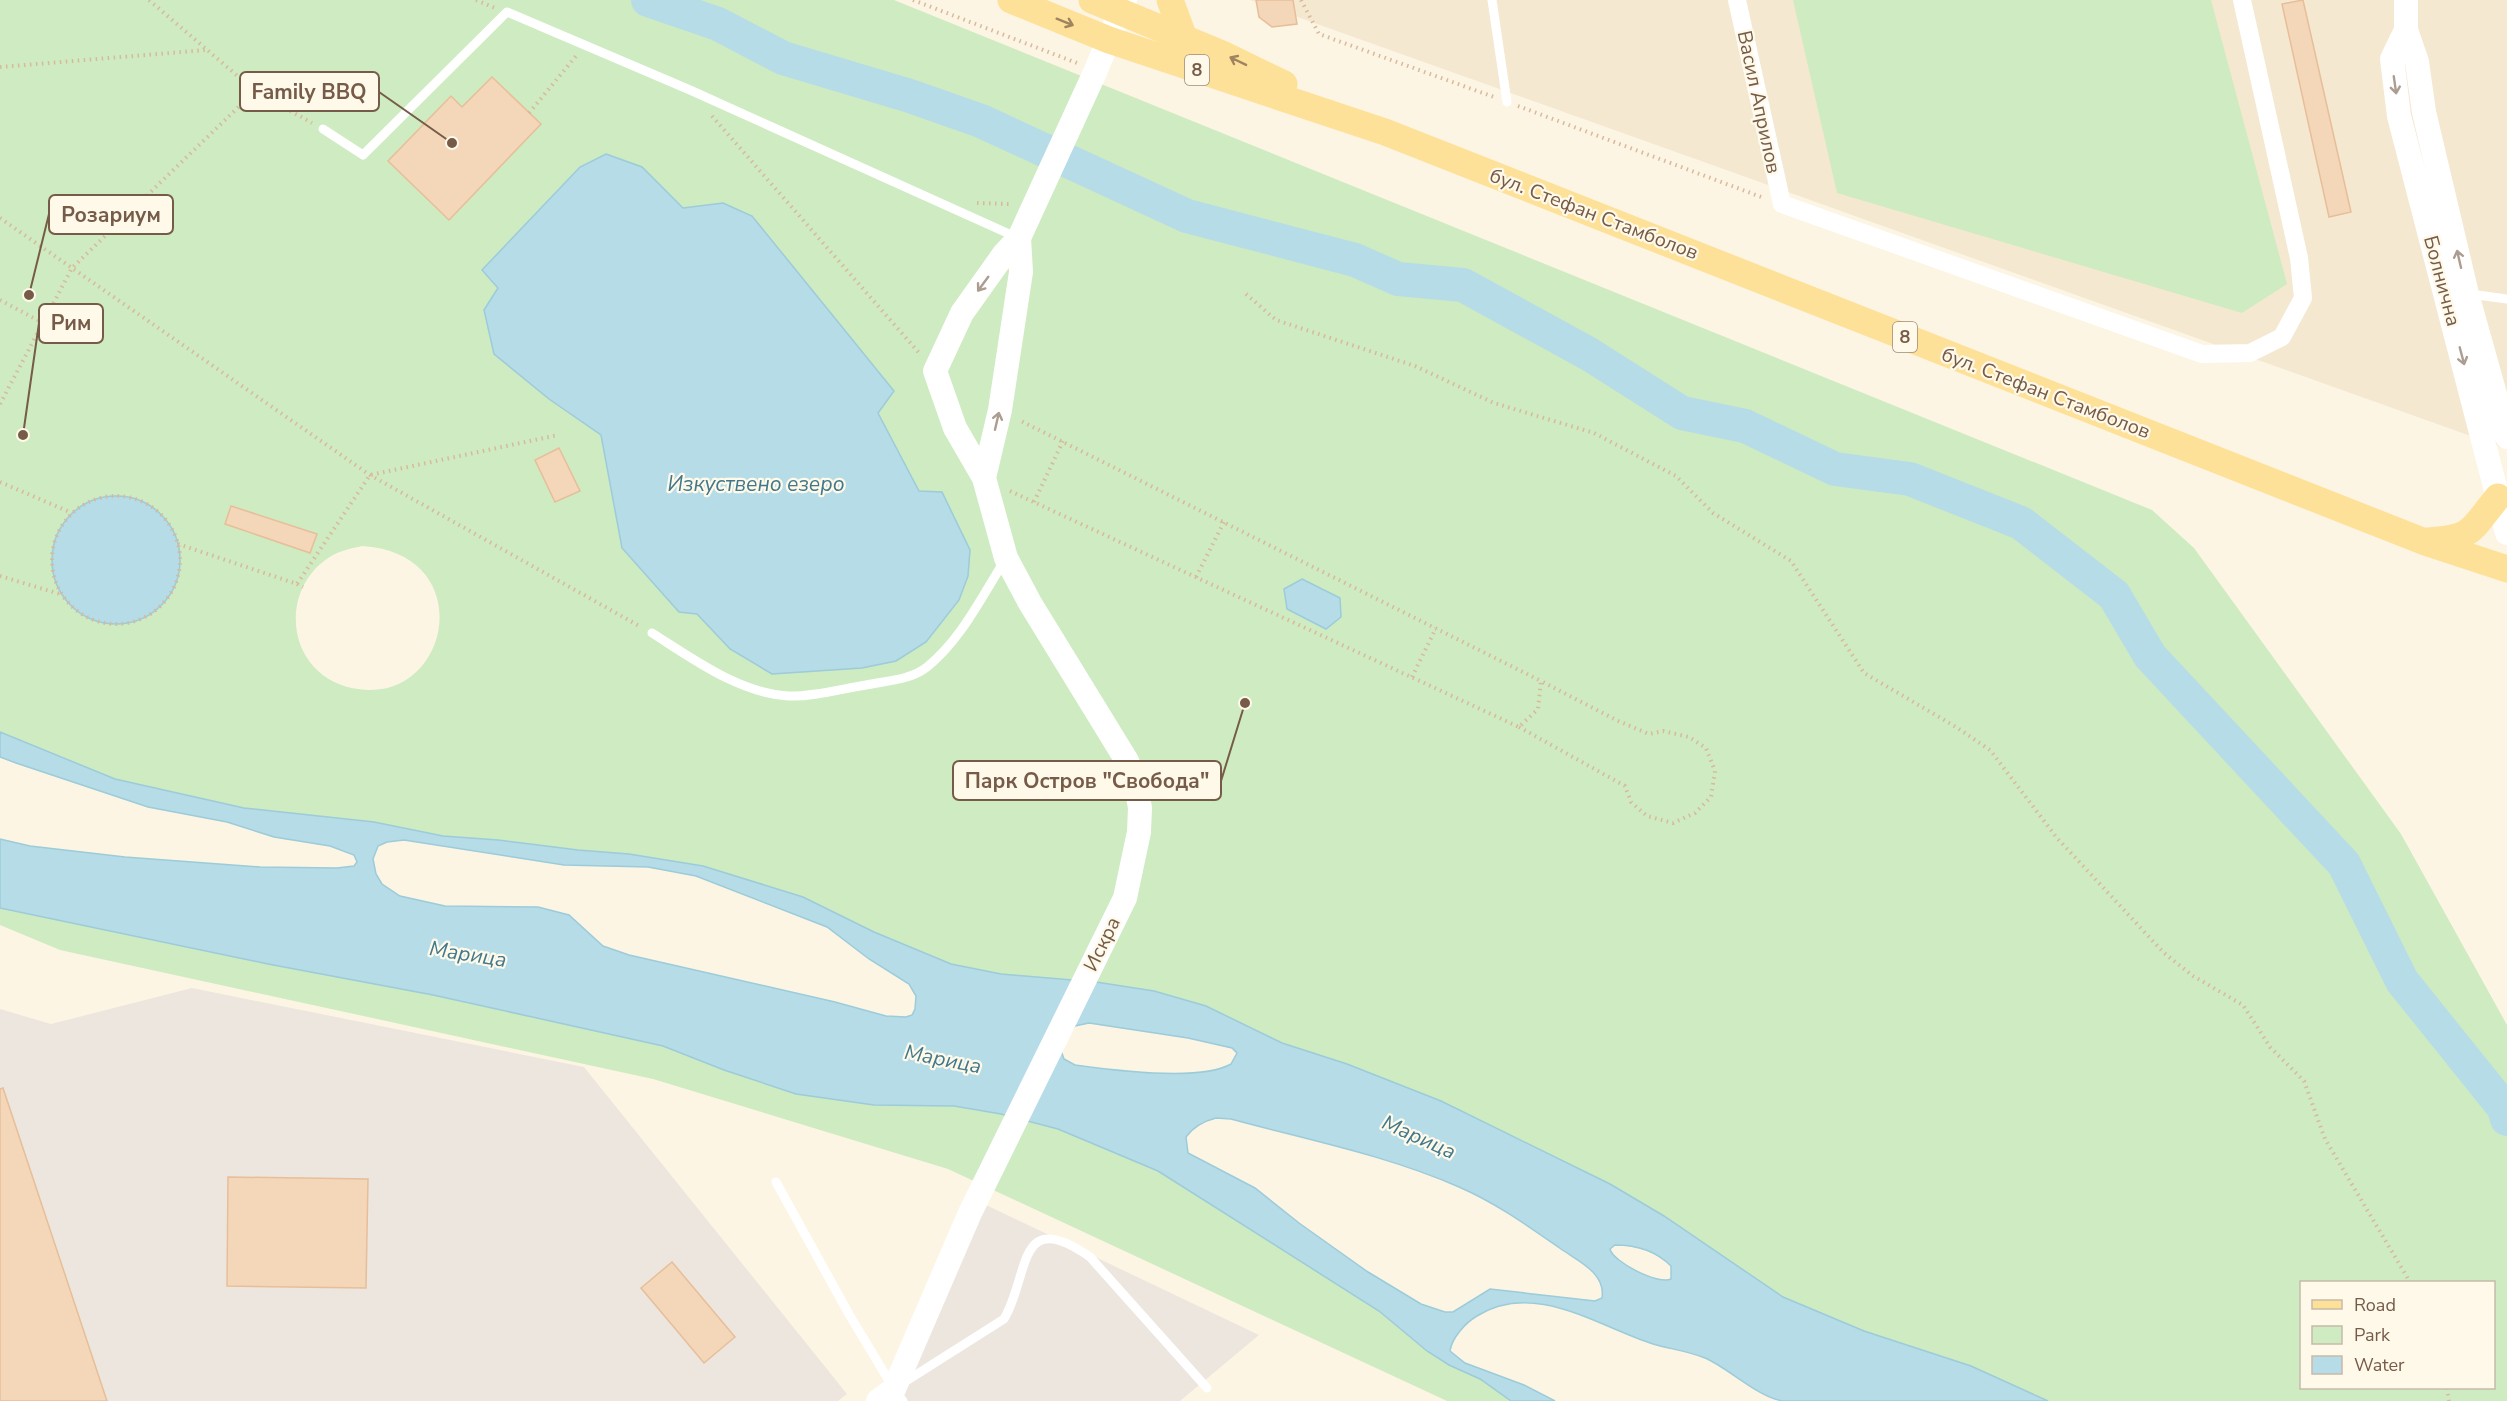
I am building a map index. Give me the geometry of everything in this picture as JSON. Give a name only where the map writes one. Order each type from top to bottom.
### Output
[{"type":"main road","name":"бул. Стефан Стамболов","points":[[1011,0],[1109,40],[1385,132],[2425,542],[2507,569]]},
{"type":"main road","name":"бул. Стефан Стамболов","points":[[1092,0],[1123,6],[1184,38],[1385,132]]},
{"type":"main road","points":[[1170,0],[1184,38]]},
{"type":"main road","points":[[2425,542],[2456,539],[2470,532],[2498,497]]},
{"type":"street","name":"Васил Априлов","points":[[1737,0],[1782,204]]},
{"type":"street","points":[[1782,204],[2202,354],[2250,353],[2282,337],[2303,298],[2299,258],[2242,0]]},
{"type":"street","name":"Болнична","points":[[2406,0],[2406,30],[2417,62],[2424,112],[2467,294],[2507,437]]},
{"type":"street","points":[[984,478],[955,428],[935,371],[962,313],[1019,238],[1123,6]]},
{"type":"street","name":"Болнична","points":[[2406,30],[2392,59],[2400,116],[2507,533]]},
{"type":"street","points":[[984,478],[1000,410],[1022,272],[1019,238]]},
{"type":"street","name":"Искра","points":[[892,1397],[970,1213],[1125,898],[1138,832],[1140,808],[1136,785],[1127,761],[1030,603],[1006,558],[984,478]]},
{"type":"lane","points":[[1492,0],[1507,102]]},
{"type":"lane","points":[[323,129],[363,156],[507,12],[690,90],[1019,238]]},
{"type":"lane","points":[[2467,294],[2507,299]]},
{"type":"lane","points":[[652,633],[706,667],[756,690],[789,696],[903,678],[925,669],[943,652],[970,617],[1006,558]]},
{"type":"lane","points":[[776,1182],[892,1397],[1004,1319],[1011,1307],[1025,1259],[1035,1244],[1050,1237],[1071,1244],[1090,1257],[1207,1388]]},
{"type":"path","points":[[149,0],[255,91],[323,129]]},
{"type":"path","points":[[913,0],[1096,70]]},
{"type":"path","points":[[1301,0],[1319,34],[1782,204]]},
{"type":"path","points":[[529,112],[585,45]]},
{"type":"path","points":[[0,67],[206,50]]},
{"type":"path","points":[[690,90],[935,371]]},
{"type":"path","points":[[1,401],[72,268],[255,91]]},
{"type":"path","points":[[942,203],[1036,204]]},
{"type":"path","points":[[0,218],[370,475],[652,633]]},
{"type":"path","points":[[1246,294],[1276,320],[1415,366],[1494,403],[1594,433],[1676,476],[1713,513],[1791,561],[1864,673],[1956,727],[1990,750],[2057,838],[2164,953],[2193,976],[2243,1005],[2270,1047],[2304,1081],[2325,1139],[2409,1281]]},
{"type":"path","points":[[0,300],[43,322]]},
{"type":"path","points":[[984,478],[1519,727],[1625,786],[1631,802],[1647,816],[1673,824],[1695,813],[1711,797],[1715,771],[1706,748],[1689,737],[1664,731],[1649,734],[1616,720],[1000,410]]},
{"type":"path","points":[[297,584],[370,475],[558,435]]},
{"type":"path","points":[[1034,502],[1063,441]]},
{"type":"path","points":[[0,482],[72,513]]},
{"type":"path","points":[[107,496],[124,496],[140,501],[159,512],[170,526],[178,544],[180,567],[176,585],[164,602],[140,619],[129,623],[108,624],[89,618],[73,608],[61,594],[52,571],[53,549],[60,529],[72,513],[88,502],[107,496]]},
{"type":"path","points":[[1196,577],[1224,522]]},
{"type":"path","points":[[178,544],[303,587]]},
{"type":"path","points":[[0,576],[61,594]]},
{"type":"path","points":[[1412,677],[1436,628]]},
{"type":"path","points":[[1519,727],[1538,709],[1541,681]]},
{"type":"shaded area","points":[[1250,0],[2507,0],[2507,449]]},
{"type":"shaded area","points":[[192,988],[584,1067],[847,1394],[838,1401],[0,1401],[0,1009],[51,1024]]},
{"type":"shaded area","points":[[982,1203],[1259,1335],[1180,1401],[902,1401]]},
{"type":"green space","points":[[0,0],[894,0],[2152,510],[2194,548],[2401,834],[2507,1025],[2507,1401],[2048,1401],[1971,1366],[1864,1331],[1783,1297],[1664,1216],[1610,1184],[1441,1101],[1347,1064],[1282,1043],[1206,1006],[1154,991],[1096,982],[1001,974],[951,964],[874,932],[803,897],[703,866],[629,854],[443,836],[374,822],[244,808],[115,779],[0,732]],"holes":[[[642,167],[683,208],[723,203],[894,391],[878,413],[919,491],[926,642],[896,661],[862,668],[772,674],[730,649],[697,614],[622,548],[601,435],[589,425],[484,310],[498,288],[482,271]],[[362,546],[400,555],[424,573],[437,598],[439,625],[431,652],[414,674],[390,687],[358,689],[334,682],[323,675],[305,655],[296,626],[299,597],[313,571],[328,558],[342,551]]]},
{"type":"green space","points":[[1793,0],[2211,0],[2287,284],[2242,313],[1837,193]]},
{"type":"green space","points":[[0,908],[433,995],[663,1046],[724,1070],[796,1094],[874,1105],[954,1106],[1001,1114],[1058,1129],[1158,1171],[1379,1311],[1427,1351],[1449,1365],[1480,1379],[1511,1401],[1447,1401],[948,1169],[653,1079],[60,950],[0,925]]},
{"type":"water","name":"Изкуствено езеро","points":[[606,154],[642,167],[683,208],[723,203],[752,216],[894,391],[878,413],[919,491],[942,492],[970,550],[968,576],[959,600],[926,642],[896,661],[862,668],[772,674],[730,649],[697,614],[679,612],[622,548],[601,435],[549,399],[494,354],[484,310],[498,288],[482,270],[580,167]]},
{"type":"water","points":[[116,496],[140,501],[161,515],[175,536],[180,560],[175,584],[161,605],[140,619],[116,624],[92,619],[71,605],[57,584],[52,560],[57,536],[71,515],[92,501]]},
{"type":"water","points":[[1302,579],[1340,598],[1341,617],[1326,629],[1287,609],[1284,589]]},
{"type":"water","name":"Марица","points":[[0,732],[115,779],[244,808],[374,822],[443,836],[629,854],[703,866],[803,897],[874,932],[951,964],[1001,974],[1096,982],[1154,991],[1206,1006],[1282,1043],[1347,1064],[1441,1101],[1610,1184],[1664,1216],[1783,1297],[1864,1331],[1971,1366],[2048,1401],[1784,1401],[1765,1395],[1714,1362],[1699,1356],[1653,1344],[1565,1310],[1543,1304],[1521,1303],[1499,1306],[1472,1319],[1456,1336],[1450,1351],[1465,1363],[1524,1385],[1555,1401],[1511,1401],[1480,1379],[1449,1365],[1427,1351],[1379,1311],[1158,1171],[1058,1129],[1001,1114],[954,1106],[874,1105],[796,1094],[724,1070],[663,1046],[433,995],[268,964],[0,908],[0,839],[30,846],[125,857],[260,867],[337,868],[354,866],[357,862],[354,855],[330,846],[274,837],[227,822],[148,807],[0,757]],"holes":[[[404,840],[564,865],[648,867],[696,876],[827,927],[869,959],[909,984],[916,996],[915,1009],[912,1015],[906,1017],[886,1016],[835,1002],[629,955],[603,946],[569,915],[538,907],[445,906],[400,896],[382,884],[376,874],[373,859],[378,846],[387,842]],[[1089,1023],[1188,1038],[1232,1048],[1237,1053],[1231,1064],[1217,1069],[1178,1074],[1075,1065],[1064,1059],[1059,1045],[1075,1026]],[[1216,1118],[1231,1119],[1346,1149],[1403,1166],[1459,1187],[1512,1215],[1582,1263],[1600,1281],[1602,1298],[1595,1301],[1490,1289],[1453,1312],[1445,1312],[1421,1304],[1368,1272],[1299,1223],[1255,1188],[1188,1153],[1186,1137],[1203,1122]],[[1615,1245],[1623,1245],[1652,1253],[1671,1266],[1671,1279],[1656,1279],[1647,1276],[1627,1266],[1610,1249]]]},
{"type":"building","points":[[1256,0],[1293,0],[1297,24],[1272,27],[1259,17]]},
{"type":"building","points":[[2303,0],[2351,212],[2329,217],[2282,4]]},
{"type":"building","points":[[492,77],[541,124],[449,220],[388,161],[451,96],[462,107]]},
{"type":"building","points":[[559,448],[580,491],[555,502],[535,460]]},
{"type":"building","points":[[231,506],[317,534],[310,553],[225,524]]},
{"type":"building","points":[[3,1088],[107,1401],[0,1401],[0,1089]]},
{"type":"building","points":[[228,1177],[368,1179],[366,1288],[227,1286]]},
{"type":"building","points":[[672,1262],[735,1337],[704,1363],[641,1288]]},
{"type":"waterway","points":[[648,0],[718,24],[783,58],[910,96],[981,121],[1187,216],[1355,260],[1398,279],[1463,285],[1589,354],[1682,413],[1745,426],[1835,469],[1910,479],[2021,523],[2114,595],[2150,656],[2344,864],[2402,981],[2504,1108],[2507,1119]]},
{"type":"place","name":"Family BBQ","points":[[452,143]]},
{"type":"place","name":"Розариум","points":[[29,295]]},
{"type":"place","name":"Рим","points":[[23,435]]},
{"type":"place","name":"Парк Остров \"Свобода\"","points":[[1245,703]]}]
